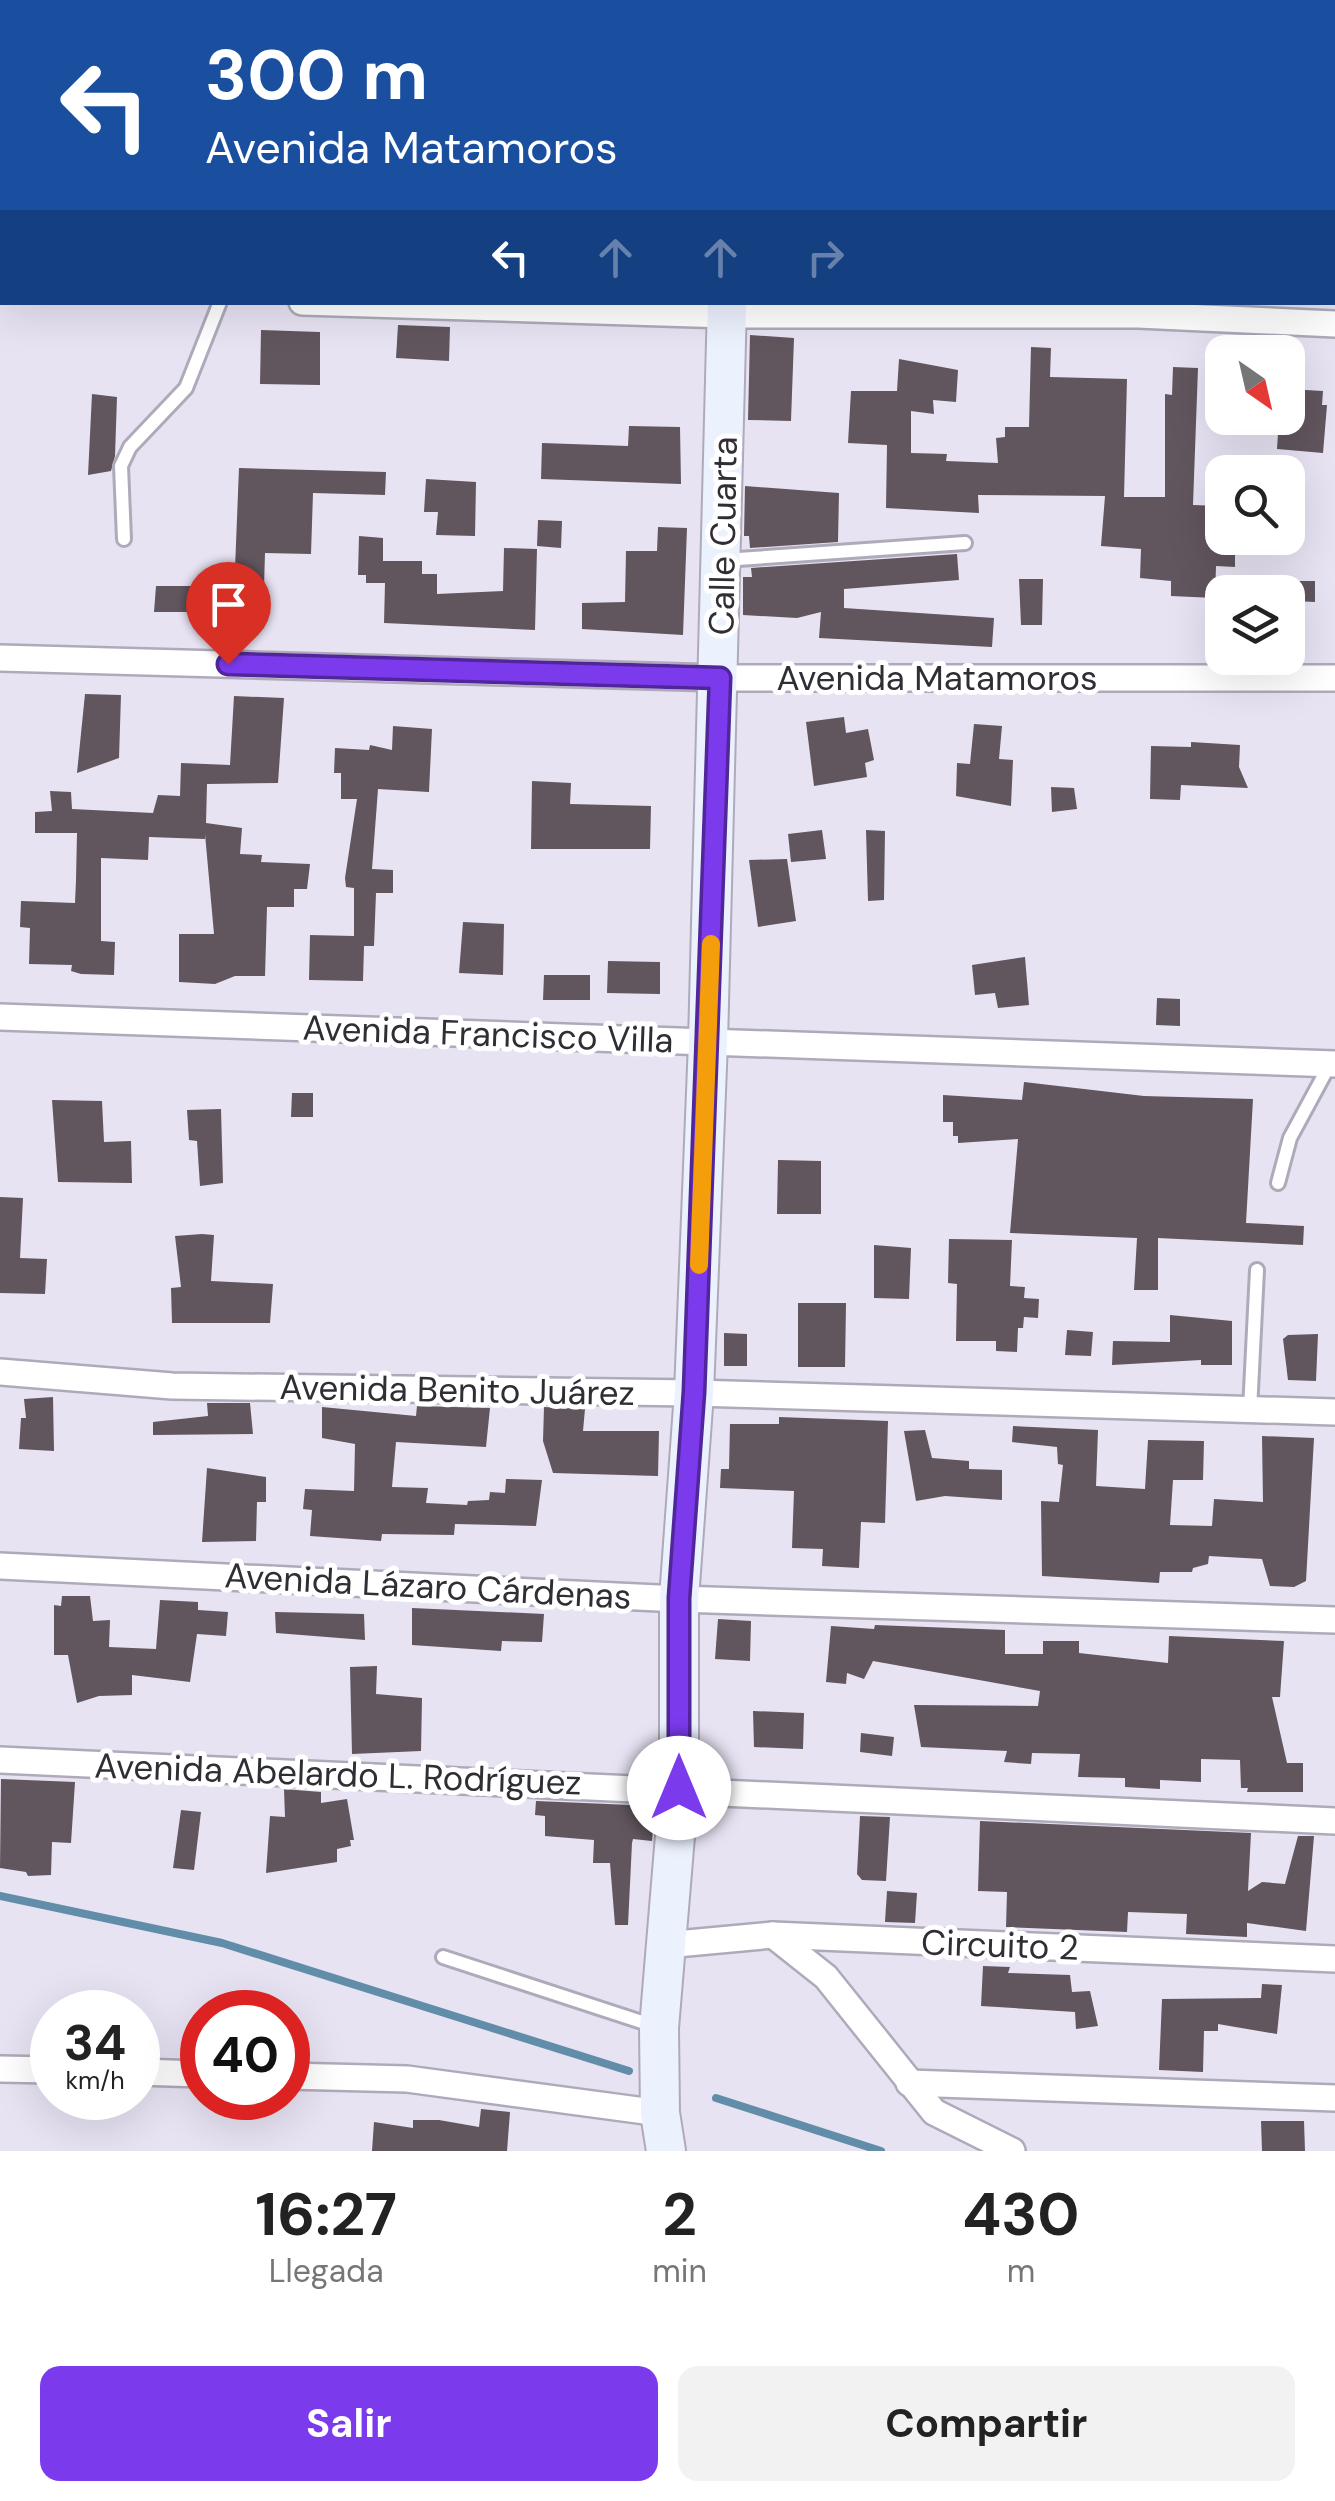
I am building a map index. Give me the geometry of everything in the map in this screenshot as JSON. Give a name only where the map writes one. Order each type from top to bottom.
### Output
[{"type":"street","points":[[484,305],[1138,309],[1335,324]]},
{"type":"street","name":"Calle Cuarta","points":[[666,2151],[660,2113],[659,2028],[679,1788],[679,1598],[694,1392],[708,1042],[724,560],[727,309]]},
{"type":"street","name":"Avenida Matamoros","points":[[0,658],[720,678],[1335,678]]},
{"type":"street","name":"Avenida Francisco Villa","points":[[0,1017],[1333,1064]]},
{"type":"street","name":"Avenida Benito Juárez","points":[[0,1372],[172,1386],[694,1392],[1335,1412]]},
{"type":"street","name":"Avenida Lázaro Cárdenas","points":[[0,1566],[679,1598],[1335,1620]]},
{"type":"street","name":"Avenida Abelardo L. Rodríguez","points":[[0,1760],[679,1788],[1335,1822]]},
{"type":"street","points":[[773,1936],[826,1977],[934,2112],[1012,2151]]},
{"type":"street","name":"Circuito 2","points":[[666,1945],[773,1936],[1335,1960]]},
{"type":"street","points":[[0,2069],[30,2070]]},
{"type":"street","points":[[310,2077],[407,2079],[660,2113]]},
{"type":"street","points":[[908,2083],[1335,2098]]},
{"type":"lane","points":[[124,538],[121,466],[130,446],[186,388],[219,305]]},
{"type":"lane","points":[[724,560],[964,543]]},
{"type":"lane","points":[[1278,1183],[1290,1138],[1333,1064]]},
{"type":"lane","points":[[1250,1410],[1257,1270]]},
{"type":"lane","points":[[442,1957],[659,2028]]},
{"type":"building","points":[[398,325],[450,327],[449,361],[396,358]]},
{"type":"building","points":[[261,330],[320,332],[320,385],[260,384]]},
{"type":"building","points":[[750,335],[794,338],[791,421],[748,420]]},
{"type":"building","points":[[1031,347],[1051,348],[1050,377],[1127,379],[1124,497],[1165,497],[1165,394],[1172,395],[1173,367],[1198,368],[1193,505],[1205,505],[1205,555],[1235,555],[1235,567],[1216,566],[1216,575],[1205,575],[1205,598],[1171,596],[1171,581],[1140,578],[1141,549],[1101,546],[1105,496],[978,495],[979,513],[886,508],[887,445],[848,443],[851,391],[897,391],[899,359],[958,370],[956,402],[933,400],[934,414],[911,411],[911,453],[947,454],[946,461],[998,463],[996,438],[1005,437],[1005,427],[1029,427]]},
{"type":"building","points":[[1305,390],[1323,391],[1322,405],[1327,405],[1323,453],[1277,449],[1278,435],[1305,435]]},
{"type":"building","points":[[92,394],[117,397],[115,456],[111,471],[88,475]]},
{"type":"building","points":[[629,426],[680,427],[681,484],[541,479],[542,443],[628,446]]},
{"type":"building","points":[[239,468],[386,472],[385,495],[313,493],[311,554],[265,553],[263,620],[233,619]]},
{"type":"building","points":[[426,479],[476,482],[475,536],[436,535],[438,512],[424,512]]},
{"type":"building","points":[[745,486],[839,493],[838,542],[750,548],[749,536],[744,536]]},
{"type":"building","points":[[538,520],[562,521],[561,548],[537,546]]},
{"type":"building","points":[[658,527],[687,528],[683,635],[582,629],[582,603],[625,602],[626,551],[657,551]]},
{"type":"building","points":[[359,536],[383,538],[383,561],[422,561],[422,574],[437,574],[437,594],[503,591],[504,548],[537,549],[535,630],[384,623],[385,583],[366,583],[366,575],[358,575]]},
{"type":"building","points":[[957,554],[959,580],[844,589],[844,608],[994,618],[992,647],[819,638],[821,612],[797,618],[743,615],[743,577],[752,577],[751,568]]},
{"type":"building","points":[[1019,579],[1043,579],[1042,625],[1021,625]]},
{"type":"building","points":[[1305,581],[1315,581],[1315,602],[1305,602]]},
{"type":"building","points":[[156,586],[201,586],[199,612],[154,612]]},
{"type":"building","points":[[85,694],[121,695],[119,758],[77,773]]},
{"type":"building","points":[[234,696],[284,698],[278,783],[207,784],[206,823],[242,828],[240,854],[262,855],[261,862],[310,864],[307,889],[294,889],[294,907],[267,907],[265,976],[235,976],[215,984],[179,982],[179,934],[214,934],[205,834],[205,839],[149,837],[148,860],[101,858],[101,941],[115,942],[114,975],[81,974],[71,971],[72,965],[29,964],[30,928],[20,927],[21,901],[75,903],[77,833],[35,833],[35,812],[52,811],[50,791],[71,792],[72,809],[153,813],[158,795],[180,796],[181,763],[230,765]]},
{"type":"building","points":[[844,717],[846,733],[868,729],[874,760],[865,763],[867,777],[814,786],[806,722]]},
{"type":"building","points":[[974,724],[1002,726],[999,759],[1013,760],[1011,806],[956,796],[957,763],[970,764]]},
{"type":"building","points":[[393,726],[432,729],[429,792],[378,789],[372,869],[393,870],[393,893],[376,893],[374,946],[364,946],[363,981],[309,980],[310,935],[354,936],[354,888],[346,887],[345,878],[357,799],[341,799],[341,773],[334,773],[335,748],[369,750],[370,745],[392,750]]},
{"type":"building","points":[[1191,742],[1240,745],[1239,767],[1248,788],[1181,785],[1180,800],[1150,799],[1151,746],[1191,747]]},
{"type":"building","points":[[532,781],[571,783],[570,804],[651,806],[650,849],[531,849]]},
{"type":"building","points":[[1051,787],[1074,788],[1077,809],[1052,812]]},
{"type":"building","points":[[822,830],[826,859],[791,862],[788,834]]},
{"type":"building","points":[[866,830],[885,831],[884,900],[868,901]]},
{"type":"building","points":[[787,859],[796,921],[758,927],[749,860]]},
{"type":"building","points":[[463,922],[504,924],[503,975],[459,973]]},
{"type":"building","points":[[1025,957],[1029,1005],[998,1008],[995,993],[975,995],[972,965]]},
{"type":"building","points":[[608,961],[660,962],[660,994],[607,993]]},
{"type":"building","points":[[544,975],[590,975],[590,1000],[543,1000]]},
{"type":"building","points":[[1157,998],[1180,999],[1180,1026],[1156,1025]]},
{"type":"building","points":[[1024,1082],[1144,1096],[1253,1099],[1246,1223],[1304,1226],[1303,1245],[1158,1238],[1158,1290],[1134,1290],[1137,1238],[1010,1233],[1018,1139],[958,1143],[958,1136],[953,1136],[953,1122],[943,1122],[943,1095],[1022,1100]]},
{"type":"building","points":[[292,1093],[313,1093],[313,1117],[291,1117]]},
{"type":"building","points":[[52,1100],[102,1101],[104,1142],[131,1141],[132,1183],[58,1182]]},
{"type":"building","points":[[221,1109],[223,1183],[200,1186],[197,1141],[189,1140],[187,1110]]},
{"type":"building","points":[[778,1160],[821,1161],[821,1214],[777,1214]]},
{"type":"building","points":[[0,1197],[23,1198],[20,1258],[47,1259],[45,1294],[0,1293]]},
{"type":"building","points":[[214,1235],[211,1281],[273,1284],[270,1323],[172,1323],[171,1288],[181,1287],[175,1236]]},
{"type":"building","points":[[949,1239],[1012,1240],[1010,1286],[1025,1287],[1024,1298],[1039,1299],[1038,1318],[1024,1317],[1023,1328],[1018,1328],[1017,1352],[996,1351],[996,1341],[956,1341],[957,1284],[948,1283]]},
{"type":"building","points":[[874,1245],[911,1248],[909,1299],[874,1298]]},
{"type":"building","points":[[798,1303],[846,1303],[845,1367],[798,1367]]},
{"type":"building","points":[[1170,1315],[1232,1321],[1232,1365],[1201,1365],[1201,1360],[1112,1365],[1113,1341],[1170,1342]]},
{"type":"building","points":[[1067,1330],[1093,1332],[1091,1356],[1065,1355]]},
{"type":"building","points":[[724,1333],[747,1334],[747,1366],[724,1366]]},
{"type":"building","points":[[1318,1334],[1316,1381],[1288,1380],[1283,1339],[1288,1335]]},
{"type":"building","points":[[53,1397],[54,1451],[19,1449],[21,1418],[26,1418],[24,1399]]},
{"type":"building","points":[[207,1403],[250,1403],[253,1434],[153,1435],[153,1422],[208,1416]]},
{"type":"building","points":[[417,1406],[490,1408],[486,1447],[396,1442],[392,1487],[428,1488],[426,1503],[467,1505],[468,1501],[489,1500],[490,1492],[505,1493],[506,1479],[542,1480],[536,1526],[455,1524],[454,1535],[382,1534],[381,1541],[310,1536],[312,1510],[303,1509],[305,1489],[354,1491],[355,1444],[322,1438],[322,1407],[416,1416]]},
{"type":"building","points":[[544,1407],[585,1409],[583,1431],[659,1431],[658,1476],[553,1473],[543,1441]]},
{"type":"building","points":[[779,1417],[888,1421],[885,1523],[861,1522],[859,1568],[822,1566],[823,1549],[792,1548],[794,1491],[720,1488],[721,1469],[729,1469],[730,1424],[779,1424]]},
{"type":"building","points":[[1013,1426],[1098,1430],[1096,1486],[1145,1489],[1148,1440],[1204,1441],[1203,1480],[1173,1480],[1170,1525],[1212,1526],[1214,1499],[1263,1502],[1262,1436],[1314,1438],[1306,1581],[1294,1587],[1270,1586],[1262,1559],[1209,1556],[1208,1564],[1193,1568],[1192,1572],[1160,1572],[1159,1583],[1042,1576],[1041,1501],[1059,1502],[1063,1465],[1058,1464],[1057,1447],[1012,1442]]},
{"type":"building","points":[[925,1430],[932,1458],[969,1461],[969,1469],[1002,1470],[1002,1500],[945,1496],[916,1501],[904,1431]]},
{"type":"building","points":[[207,1468],[266,1477],[266,1502],[257,1502],[256,1541],[202,1542]]},
{"type":"building","points":[[62,1596],[90,1596],[93,1621],[110,1620],[109,1647],[156,1649],[160,1600],[198,1602],[198,1610],[228,1612],[226,1636],[197,1634],[190,1682],[132,1675],[132,1695],[99,1696],[77,1703],[68,1655],[54,1655],[54,1605],[61,1606]]},
{"type":"building","points":[[412,1608],[544,1614],[542,1642],[502,1641],[501,1651],[412,1645]]},
{"type":"building","points":[[275,1612],[364,1614],[365,1640],[276,1633]]},
{"type":"building","points":[[718,1619],[751,1621],[750,1661],[715,1659]]},
{"type":"building","points":[[875,1625],[1005,1630],[1005,1654],[1043,1654],[1043,1641],[1079,1641],[1079,1653],[1168,1663],[1169,1636],[1284,1641],[1280,1697],[1272,1697],[1287,1763],[1303,1763],[1303,1792],[1247,1792],[1248,1788],[1241,1788],[1240,1760],[1201,1759],[1201,1782],[1160,1780],[1160,1789],[1125,1787],[1125,1778],[1078,1777],[1080,1754],[1032,1753],[1031,1764],[1004,1762],[1007,1751],[921,1747],[914,1705],[1038,1706],[1040,1691],[873,1661],[864,1679],[847,1673],[846,1684],[826,1682],[831,1626],[874,1629]]},
{"type":"building","points":[[377,1666],[376,1694],[422,1698],[421,1751],[352,1754],[350,1667]]},
{"type":"building","points":[[753,1711],[804,1713],[803,1749],[754,1747]]},
{"type":"building","points":[[861,1733],[894,1737],[892,1756],[860,1752]]},
{"type":"building","points":[[1,1779],[75,1782],[71,1843],[52,1842],[51,1875],[28,1876],[26,1872],[0,1868]]},
{"type":"building","points":[[284,1789],[321,1792],[321,1803],[347,1799],[354,1840],[350,1840],[351,1846],[337,1849],[337,1862],[266,1873],[270,1816],[285,1817]]},
{"type":"building","points":[[536,1801],[655,1806],[652,1841],[633,1839],[632,1843],[628,1925],[615,1925],[610,1863],[593,1863],[594,1840],[545,1836],[545,1816],[535,1815]]},
{"type":"building","points":[[181,1810],[201,1812],[194,1870],[173,1868]]},
{"type":"building","points":[[860,1816],[890,1817],[886,1881],[862,1880],[857,1874]]},
{"type":"building","points":[[980,1821],[1251,1833],[1248,1891],[1262,1882],[1285,1884],[1298,1836],[1314,1836],[1306,1931],[1247,1923],[1247,1937],[1186,1934],[1187,1914],[1128,1912],[1127,1932],[1006,1927],[1007,1892],[978,1891]]},
{"type":"building","points":[[887,1891],[917,1893],[915,1923],[885,1922]]},
{"type":"building","points":[[983,1966],[1010,1967],[1008,1973],[1070,1975],[1072,1992],[1090,1991],[1098,2026],[1076,2029],[1075,2012],[981,2006]]},
{"type":"building","points":[[1262,1984],[1282,1985],[1277,2034],[1218,2024],[1218,2031],[1204,2031],[1203,2072],[1159,2070],[1162,1999],[1261,1998]]},
{"type":"building","points":[[481,2109],[510,2112],[507,2151],[372,2151],[374,2122],[413,2128],[413,2120],[439,2120],[479,2127]]},
{"type":"building","points":[[1261,2121],[1304,2121],[1305,2151],[1262,2151]]},
{"type":"waterway","points":[[0,1896],[222,1943],[629,2071]]},
{"type":"waterway","points":[[716,2098],[881,2151]]},
{"type":"slow traffic","points":[[699,1265],[711,944]]},
{"type":"route","points":[[228,664],[720,678],[694,1392],[679,1598],[679,1788]]}]
